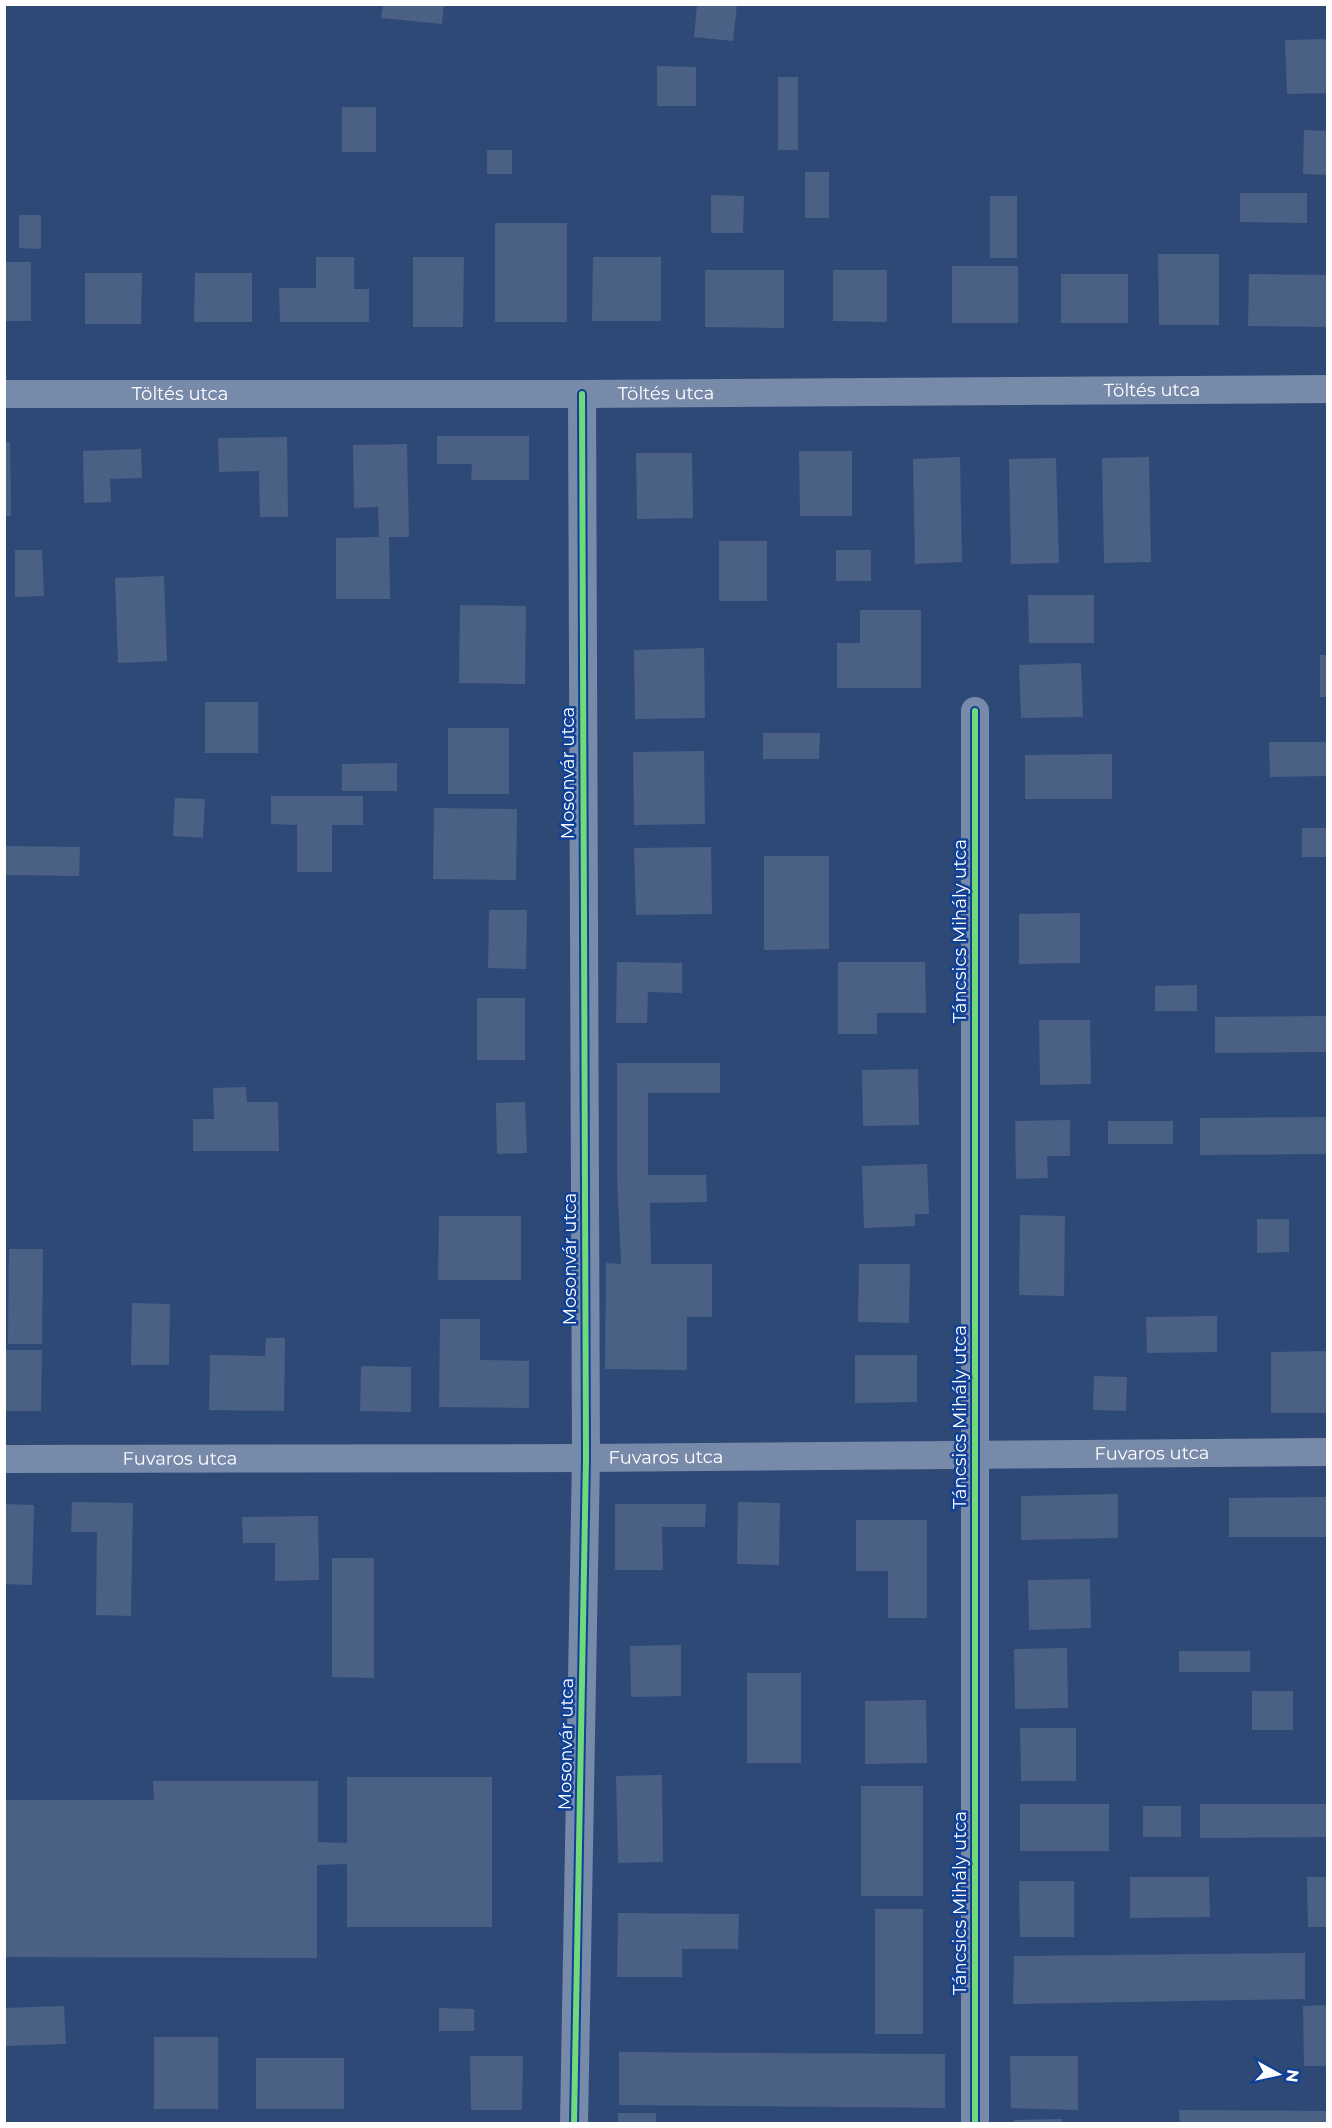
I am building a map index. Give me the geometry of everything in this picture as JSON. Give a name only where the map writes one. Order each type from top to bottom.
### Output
[{"type":"street","name":"Töltés utca","points":[[4,394],[582,394],[1328,389]]},
{"type":"street","name":"Mosonvár utca","points":[[574,2124],[586,1458],[582,394]]},
{"type":"street","name":"Táncsics Mihály utca","points":[[975,711],[975,2124]]},
{"type":"street","name":"Fuvaros utca","points":[[4,1459],[586,1458],[1328,1452]]},
{"type":"building","points":[[383,4],[444,4],[442,24],[381,18]]},
{"type":"building","points":[[697,4],[737,4],[733,41],[694,37]]},
{"type":"building","points":[[1328,39],[1328,93],[1287,94],[1285,40]]},
{"type":"building","points":[[657,66],[696,67],[696,106],[657,106]]},
{"type":"building","points":[[778,77],[798,77],[798,150],[778,150]]},
{"type":"building","points":[[342,107],[376,107],[376,152],[342,152]]},
{"type":"building","points":[[1304,130],[1328,131],[1328,175],[1303,174]]},
{"type":"building","points":[[487,150],[512,150],[512,174],[487,174]]},
{"type":"building","points":[[805,172],[829,172],[829,218],[805,218]]},
{"type":"building","points":[[1240,193],[1307,193],[1307,223],[1240,222]]},
{"type":"building","points":[[711,195],[744,196],[743,233],[711,233]]},
{"type":"building","points":[[990,196],[1017,196],[1017,258],[990,258]]},
{"type":"building","points":[[19,215],[41,215],[41,249],[19,248]]},
{"type":"building","points":[[495,223],[567,223],[567,322],[495,322]]},
{"type":"building","points":[[1158,254],[1219,254],[1219,325],[1159,325]]},
{"type":"building","points":[[316,257],[354,257],[354,289],[369,289],[369,322],[280,322],[279,288],[316,288]]},
{"type":"building","points":[[413,257],[464,257],[463,327],[413,327]]},
{"type":"building","points":[[593,257],[661,257],[661,321],[592,321]]},
{"type":"building","points":[[4,262],[31,262],[31,321],[4,321]]},
{"type":"building","points":[[952,266],[1018,266],[1018,323],[952,323]]},
{"type":"building","points":[[705,270],[784,270],[784,328],[705,327]]},
{"type":"building","points":[[833,270],[887,270],[887,322],[833,321]]},
{"type":"building","points":[[85,273],[142,273],[141,324],[85,324]]},
{"type":"building","points":[[195,273],[252,273],[252,322],[194,322]]},
{"type":"building","points":[[1061,274],[1128,274],[1128,323],[1061,323]]},
{"type":"building","points":[[1249,274],[1328,275],[1328,327],[1248,326]]},
{"type":"building","points":[[437,436],[529,436],[529,480],[471,480],[472,464],[437,464]]},
{"type":"building","points":[[287,437],[288,517],[260,517],[259,471],[219,472],[218,438]]},
{"type":"building","points":[[4,442],[10,442],[11,516],[4,516]]},
{"type":"building","points":[[407,444],[409,537],[389,537],[390,599],[336,599],[336,538],[379,537],[378,507],[354,508],[353,445]]},
{"type":"building","points":[[141,449],[142,478],[110,479],[111,502],[84,503],[83,451]]},
{"type":"building","points":[[799,451],[852,451],[852,516],[800,516]]},
{"type":"building","points":[[636,453],[692,453],[693,518],[637,519]]},
{"type":"building","points":[[960,457],[962,562],[915,564],[913,459]]},
{"type":"building","points":[[1149,457],[1151,562],[1104,563],[1102,458]]},
{"type":"building","points":[[1056,458],[1059,563],[1011,564],[1009,459]]},
{"type":"building","points":[[719,541],[767,541],[767,601],[719,601]]},
{"type":"building","points":[[15,550],[42,550],[44,596],[15,597]]},
{"type":"building","points":[[836,550],[871,550],[871,581],[836,581]]},
{"type":"building","points":[[164,576],[167,661],[118,663],[115,578]]},
{"type":"building","points":[[1028,595],[1094,595],[1094,643],[1029,643]]},
{"type":"building","points":[[460,605],[526,606],[525,684],[459,683]]},
{"type":"building","points":[[860,610],[921,610],[921,688],[837,688],[837,643],[860,643]]},
{"type":"building","points":[[704,648],[705,718],[635,719],[634,650]]},
{"type":"building","points":[[1320,655],[1328,655],[1328,697],[1320,697]]},
{"type":"building","points":[[1081,663],[1083,717],[1021,718],[1019,665]]},
{"type":"building","points":[[205,702],[258,702],[258,753],[205,753]]},
{"type":"building","points":[[448,728],[509,728],[509,794],[448,794]]},
{"type":"building","points":[[763,733],[820,733],[819,759],[763,759]]},
{"type":"building","points":[[1269,742],[1328,742],[1328,776],[1270,777]]},
{"type":"building","points":[[704,751],[705,824],[634,825],[633,752]]},
{"type":"building","points":[[1112,754],[1112,799],[1025,799],[1025,755]]},
{"type":"building","points":[[397,763],[397,791],[342,791],[342,764]]},
{"type":"building","points":[[271,796],[363,796],[363,825],[332,825],[332,872],[297,872],[297,825],[271,824]]},
{"type":"building","points":[[175,798],[205,799],[203,838],[173,836]]},
{"type":"building","points":[[434,808],[517,809],[516,880],[433,879]]},
{"type":"building","points":[[1302,828],[1328,828],[1328,857],[1302,857]]},
{"type":"building","points":[[4,846],[80,847],[79,876],[4,875]]},
{"type":"building","points":[[711,847],[712,914],[636,915],[634,848]]},
{"type":"building","points":[[764,856],[829,856],[829,949],[764,950]]},
{"type":"building","points":[[489,910],[527,910],[526,969],[488,968]]},
{"type":"building","points":[[1080,913],[1080,963],[1019,964],[1019,914]]},
{"type":"building","points":[[617,962],[682,963],[682,993],[648,992],[647,1023],[616,1023]]},
{"type":"building","points":[[838,962],[925,962],[926,1013],[877,1013],[877,1034],[838,1034]]},
{"type":"building","points":[[1197,985],[1197,1011],[1155,1011],[1155,986]]},
{"type":"building","points":[[477,998],[525,998],[525,1060],[477,1060]]},
{"type":"building","points":[[1328,1016],[1328,1052],[1215,1053],[1215,1017]]},
{"type":"building","points":[[1039,1020],[1090,1020],[1091,1084],[1040,1085]]},
{"type":"building","points":[[617,1063],[720,1063],[720,1093],[648,1093],[648,1175],[706,1175],[707,1202],[650,1203],[651,1264],[712,1264],[712,1317],[687,1317],[687,1370],[605,1369],[606,1263],[621,1264],[617,1176]]},
{"type":"building","points":[[918,1069],[919,1125],[863,1126],[862,1070]]},
{"type":"building","points":[[246,1087],[247,1102],[278,1102],[279,1151],[193,1151],[193,1119],[214,1119],[213,1088]]},
{"type":"building","points":[[525,1102],[527,1153],[497,1154],[496,1103]]},
{"type":"building","points":[[1328,1117],[1328,1154],[1200,1155],[1200,1118]]},
{"type":"building","points":[[1070,1120],[1070,1156],[1047,1156],[1048,1178],[1016,1179],[1015,1121]]},
{"type":"building","points":[[1108,1121],[1173,1121],[1173,1144],[1108,1144]]},
{"type":"building","points":[[927,1164],[929,1214],[915,1214],[915,1226],[864,1228],[862,1166]]},
{"type":"building","points":[[1020,1215],[1065,1216],[1064,1296],[1019,1295]]},
{"type":"building","points":[[439,1216],[521,1216],[521,1280],[438,1280]]},
{"type":"building","points":[[1257,1219],[1289,1219],[1289,1252],[1257,1253]]},
{"type":"building","points":[[9,1249],[43,1249],[42,1344],[8,1344]]},
{"type":"building","points":[[859,1264],[910,1264],[909,1323],[858,1322]]},
{"type":"building","points":[[132,1303],[170,1304],[169,1365],[131,1365]]},
{"type":"building","points":[[1217,1316],[1217,1352],[1147,1353],[1146,1317]]},
{"type":"building","points":[[440,1319],[480,1319],[480,1360],[529,1361],[529,1408],[439,1407]]},
{"type":"building","points":[[266,1338],[285,1338],[284,1411],[209,1410],[210,1355],[265,1356]]},
{"type":"building","points":[[4,1350],[42,1350],[41,1411],[4,1411]]},
{"type":"building","points":[[1328,1351],[1328,1413],[1271,1413],[1271,1352]]},
{"type":"building","points":[[855,1355],[917,1355],[917,1402],[855,1403]]},
{"type":"building","points":[[361,1366],[411,1367],[411,1412],[360,1411]]},
{"type":"building","points":[[1094,1376],[1127,1377],[1126,1411],[1093,1410]]},
{"type":"building","points":[[1118,1494],[1118,1538],[1021,1540],[1021,1496]]},
{"type":"building","points":[[1328,1497],[1328,1537],[1229,1537],[1229,1498]]},
{"type":"building","points":[[72,1502],[133,1503],[131,1616],[96,1615],[97,1532],[71,1532]]},
{"type":"building","points":[[738,1502],[780,1503],[779,1565],[737,1564]]},
{"type":"building","points":[[4,1504],[34,1505],[32,1585],[4,1584]]},
{"type":"building","points":[[615,1504],[706,1504],[705,1527],[662,1527],[663,1570],[615,1570]]},
{"type":"building","points":[[318,1516],[319,1580],[275,1581],[275,1543],[243,1543],[242,1517]]},
{"type":"building","points":[[856,1520],[927,1520],[927,1618],[888,1618],[888,1571],[856,1571]]},
{"type":"building","points":[[332,1558],[374,1558],[374,1678],[332,1677]]},
{"type":"building","points":[[1090,1579],[1091,1628],[1029,1630],[1028,1580]]},
{"type":"building","points":[[681,1645],[681,1696],[631,1697],[630,1646]]},
{"type":"building","points":[[1067,1648],[1068,1708],[1015,1709],[1014,1649]]},
{"type":"building","points":[[1179,1651],[1250,1651],[1250,1672],[1179,1672]]},
{"type":"building","points":[[747,1673],[801,1673],[801,1763],[747,1763]]},
{"type":"building","points":[[1252,1691],[1293,1691],[1293,1730],[1252,1730]]},
{"type":"building","points":[[926,1700],[927,1763],[865,1764],[865,1701]]},
{"type":"building","points":[[1020,1728],[1076,1728],[1076,1781],[1021,1781]]},
{"type":"building","points":[[662,1775],[663,1862],[618,1863],[616,1776]]},
{"type":"building","points":[[347,1777],[492,1777],[492,1927],[347,1927],[347,1864],[317,1865],[317,1958],[5,1957],[5,1800],[154,1800],[153,1781],[318,1781],[318,1842],[347,1843]]},
{"type":"building","points":[[861,1786],[923,1786],[923,1896],[861,1896]]},
{"type":"building","points":[[1020,1804],[1109,1804],[1109,1851],[1020,1851]]},
{"type":"building","points":[[1200,1804],[1328,1804],[1328,1837],[1200,1838]]},
{"type":"building","points":[[1143,1806],[1181,1806],[1181,1837],[1143,1837]]},
{"type":"building","points":[[1130,1877],[1209,1877],[1210,1917],[1130,1918]]},
{"type":"building","points":[[1307,1877],[1328,1877],[1328,1927],[1308,1927]]},
{"type":"building","points":[[1019,1881],[1074,1881],[1074,1937],[1020,1937]]},
{"type":"building","points":[[875,1909],[923,1909],[923,2034],[875,2034]]},
{"type":"building","points":[[618,1913],[739,1914],[738,1949],[682,1949],[682,1977],[617,1977]]},
{"type":"building","points":[[1305,1953],[1305,1999],[1013,2004],[1014,1956]]},
{"type":"building","points":[[1328,2005],[1328,2066],[1304,2066],[1303,2006]]},
{"type":"building","points":[[64,2006],[66,2044],[4,2046],[4,2008]]},
{"type":"building","points":[[439,2008],[474,2009],[474,2031],[439,2031]]},
{"type":"building","points":[[154,2037],[218,2037],[218,2109],[154,2109]]},
{"type":"building","points":[[619,2052],[945,2054],[945,2108],[619,2105]]},
{"type":"building","points":[[470,2056],[523,2056],[522,2110],[471,2110]]},
{"type":"building","points":[[1010,2056],[1078,2056],[1078,2110],[1011,2108]]},
{"type":"building","points":[[256,2058],[344,2058],[344,2109],[256,2109]]},
{"type":"building","points":[[1179,2110],[1328,2111],[1328,2124],[1180,2124]]},
{"type":"building","points":[[618,2113],[656,2113],[656,2124],[618,2124]]},
{"type":"building","points":[[1062,2119],[1062,2124],[1014,2124],[1014,2120]]},
{"type":"cycle path","points":[[574,2124],[586,1458],[582,394]]},
{"type":"cycle path","points":[[975,711],[975,2124]]}]
